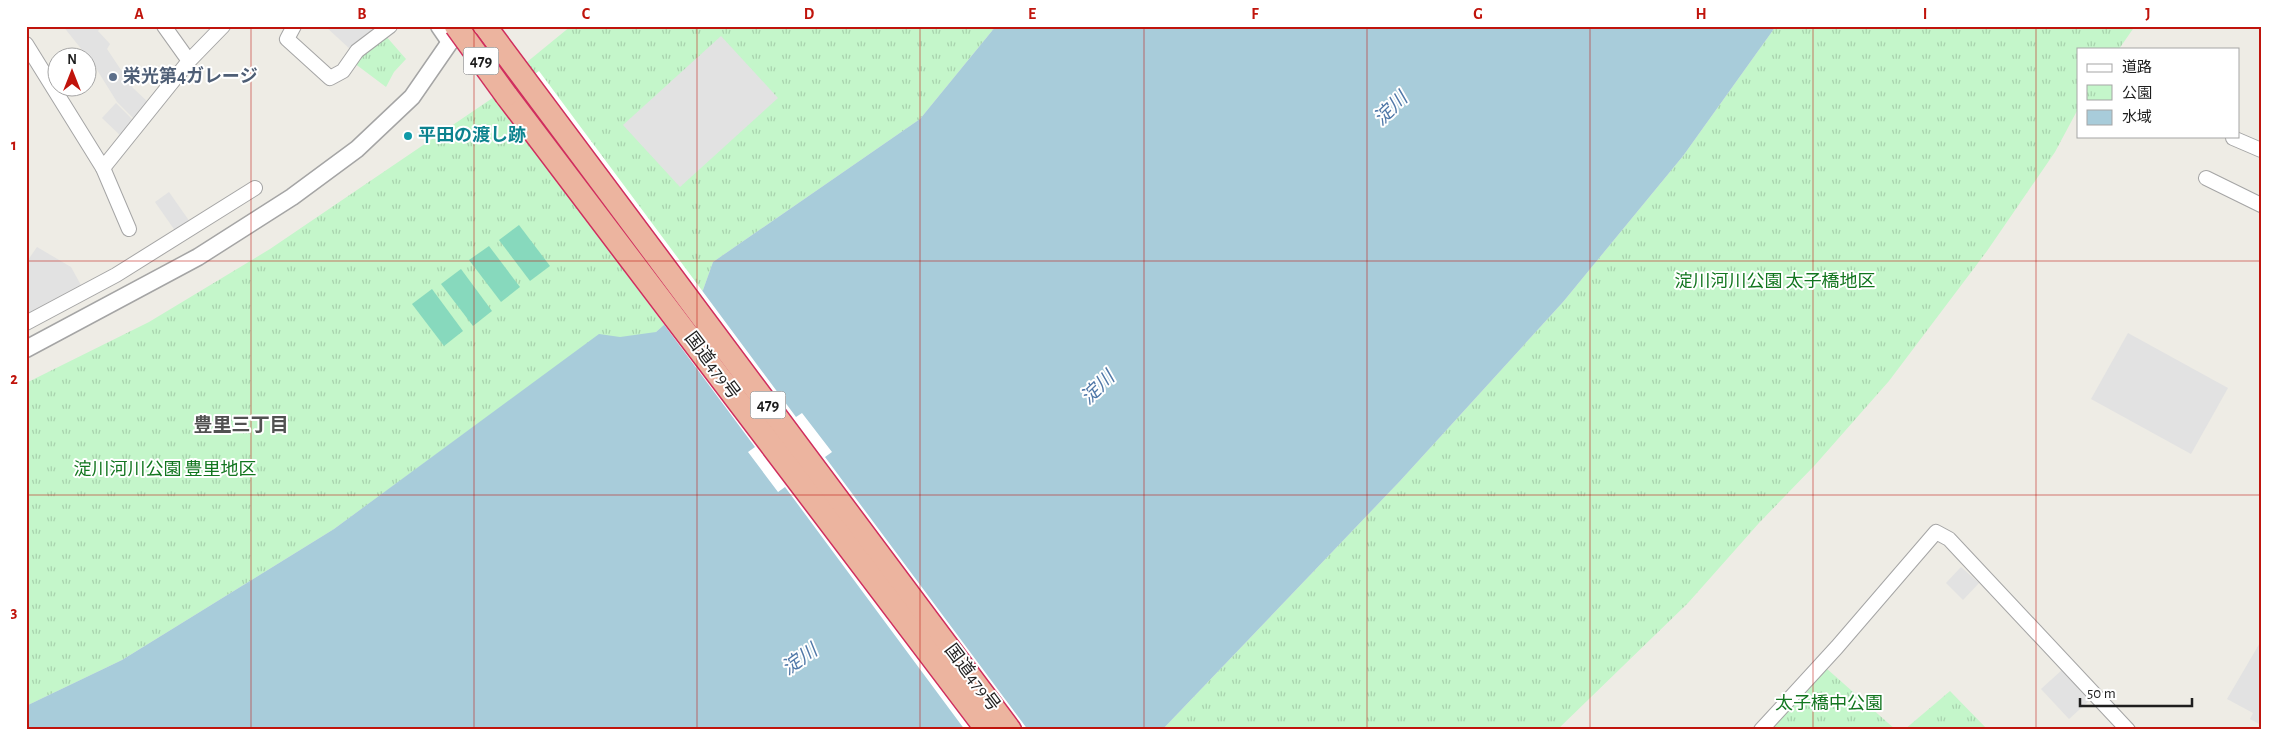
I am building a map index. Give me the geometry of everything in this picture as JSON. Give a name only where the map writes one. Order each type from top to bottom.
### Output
[{"type":"highway","name":"国道479号","points":[[485,26],[1010,730]]},
{"type":"highway","name":"国道479号","points":[[453,34],[987,730]]},
{"type":"street","points":[[164,26],[189,61]]},
{"type":"street","points":[[103,168],[189,61],[222,26]]},
{"type":"street","points":[[294,26],[287,39],[330,78],[343,70],[357,51],[390,26]]},
{"type":"street","points":[[439,26],[453,34]]},
{"type":"street","points":[[26,349],[198,257],[292,196],[357,149],[412,97],[453,34],[473,26]]},
{"type":"street","points":[[26,44],[103,168],[128,229]]},
{"type":"street","points":[[2233,138],[2261,150]]},
{"type":"street","points":[[2206,178],[2261,205]]},
{"type":"street","points":[[26,323],[116,275],[255,188]]},
{"type":"street","points":[[1761,730],[1838,647],[1936,532],[1949,538],[2128,730]]},
{"type":"green space","name":"淀川河川公園 豊里地区","points":[[571,26],[996,26],[920,119],[713,262],[703,290],[656,332],[625,347],[599,335],[334,529],[122,660],[26,706],[26,383],[149,322],[270,249],[494,97],[527,62]]},
{"type":"green space","name":"淀川河川公園 太子橋地区","points":[[1776,26],[2135,26],[2120,48],[2077,48],[2077,111],[2055,152],[1987,251],[1889,381],[1815,465],[1759,523],[1688,603],[1557,730],[1162,730],[1400,481],[1563,302],[1683,156]]},
{"type":"green space","points":[[385,35],[406,59],[394,72],[386,87],[354,63]]},
{"type":"green space","points":[[519,225],[550,266],[530,281],[499,240]]},
{"type":"green space","points":[[489,246],[520,287],[501,302],[469,260]]},
{"type":"green space","points":[[461,269],[492,311],[473,326],[441,284]]},
{"type":"green space","points":[[432,289],[463,331],[444,346],[412,304]]},
{"type":"green space","name":"太子橋中公園","points":[[1826,668],[1896,730],[1768,730]]},
{"type":"green space","name":"太子橋中公園","points":[[1950,691],[1988,730],[1904,730]]},
{"type":"shaded area","name":"栄光第4ガレージ","points":[[63,26],[102,26],[98,31],[110,44],[107,49],[133,88],[150,104],[137,122],[117,102],[98,71],[98,48],[80,48]]},
{"type":"shaded area","points":[[325,26],[373,26],[374,28],[350,49]]},
{"type":"shaded area","points":[[721,36],[778,98],[680,187],[623,125]]},
{"type":"shaded area","points":[[116,103],[136,123],[122,137],[102,118]]},
{"type":"shaded area","points":[[169,192],[190,222],[176,232],[155,202]]},
{"type":"shaded area","points":[[37,247],[71,267],[82,287],[26,316],[26,263]]},
{"type":"shaded area","points":[[2128,333],[2228,388],[2191,454],[2091,399]]},
{"type":"shaded area","points":[[1961,567],[1979,583],[1963,600],[1946,583]]},
{"type":"shaded area","points":[[2261,641],[2261,725],[2250,719],[2253,713],[2227,699]]},
{"type":"shaded area","points":[[2062,670],[2090,700],[2069,719],[2041,689]]},
{"type":"water","name":"淀川","points":[[996,26],[1776,26],[1683,156],[1563,302],[1400,481],[1162,730],[26,730],[26,706],[122,660],[334,529],[599,334],[620,337],[656,332],[703,290],[713,262],[920,119]]},
{"type":"pier","points":[[539,71],[796,417],[802,413],[832,452],[825,457],[1028,730],[965,730],[785,487],[778,492],[748,452],[755,447],[498,101]]},
{"type":"place","name":"栄光第4ガレージ","points":[[113,77]]},
{"type":"place","name":"平田の渡し跡","points":[[408,136]]},
{"type":"district","name":"豊里三丁目","points":[[241,425]]}]
